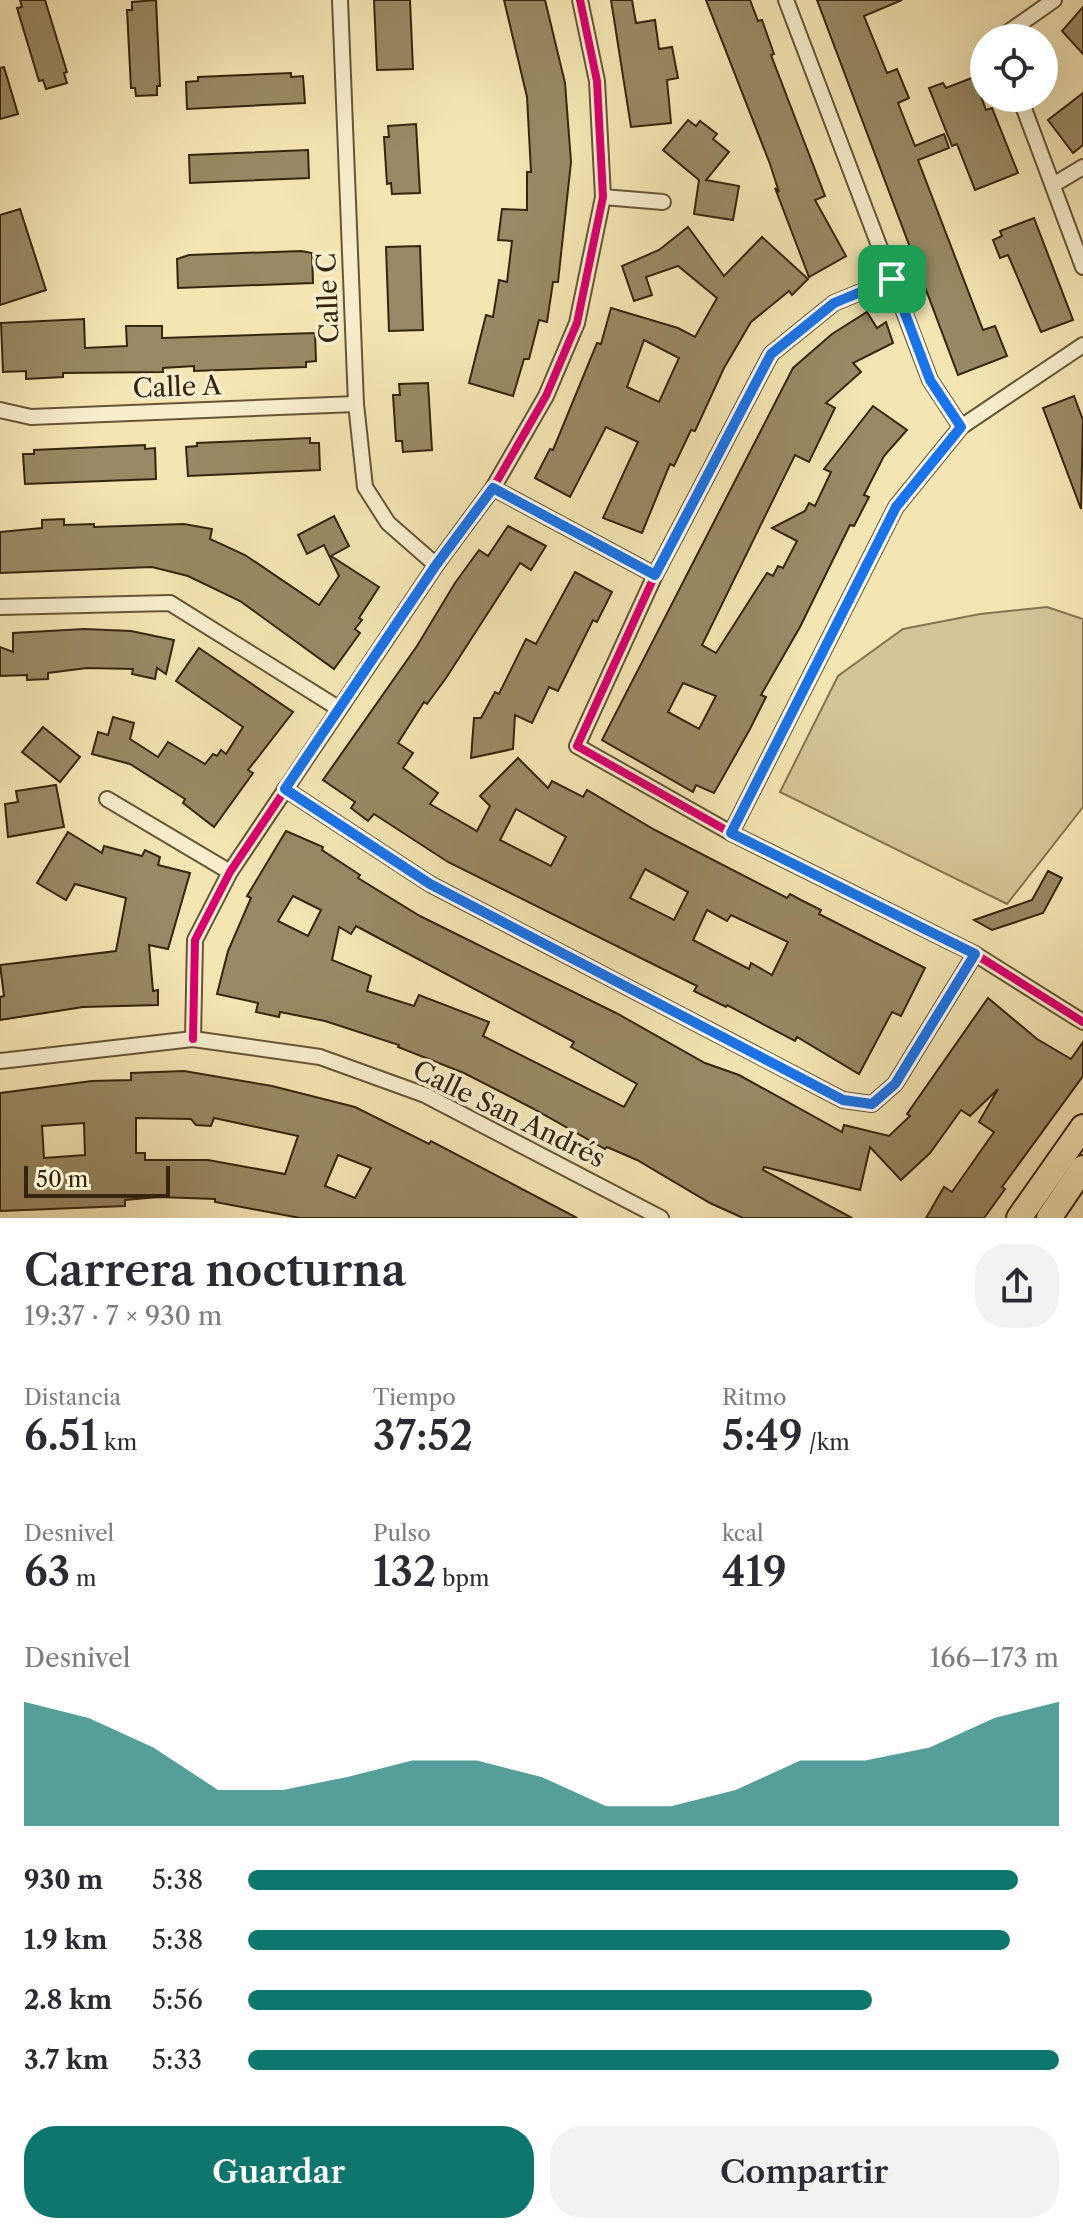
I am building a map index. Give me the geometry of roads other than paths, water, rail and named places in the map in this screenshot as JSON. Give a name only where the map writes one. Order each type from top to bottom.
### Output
[{"type":"main road","points":[[1019,1218],[1083,1127]]},
{"type":"main road","points":[[1049,1218],[1083,1168]]},
{"type":"street","name":"Calle C","points":[[340,0],[356,404],[365,487],[388,523],[436,565]]},
{"type":"street","points":[[193,1039],[195,940],[230,872],[338,708],[493,488],[546,396],[577,323],[603,197],[597,81],[580,0]]},
{"type":"street","points":[[786,0],[930,380],[961,427]]},
{"type":"street","points":[[1020,24],[1054,0]]},
{"type":"street","points":[[1025,112],[1083,267]]},
{"type":"street","points":[[1053,185],[1083,167]]},
{"type":"street","points":[[603,197],[663,202]]},
{"type":"street","points":[[892,279],[834,303],[771,354],[655,575],[577,746],[731,833],[975,954],[1083,1022]]},
{"type":"street","points":[[731,833],[896,507],[961,427],[1083,345]]},
{"type":"street","name":"Calle A","points":[[0,410],[31,417],[356,404]]},
{"type":"street","points":[[493,488],[655,575]]},
{"type":"street","points":[[0,607],[170,603],[338,708]]},
{"type":"street","points":[[285,789],[430,884],[843,1100],[872,1104],[895,1084],[975,954]]},
{"type":"street","points":[[107,799],[230,872]]},
{"type":"street","name":"Calle San Andrés","points":[[0,1061],[193,1039],[320,1057],[425,1095],[661,1218]]}]
